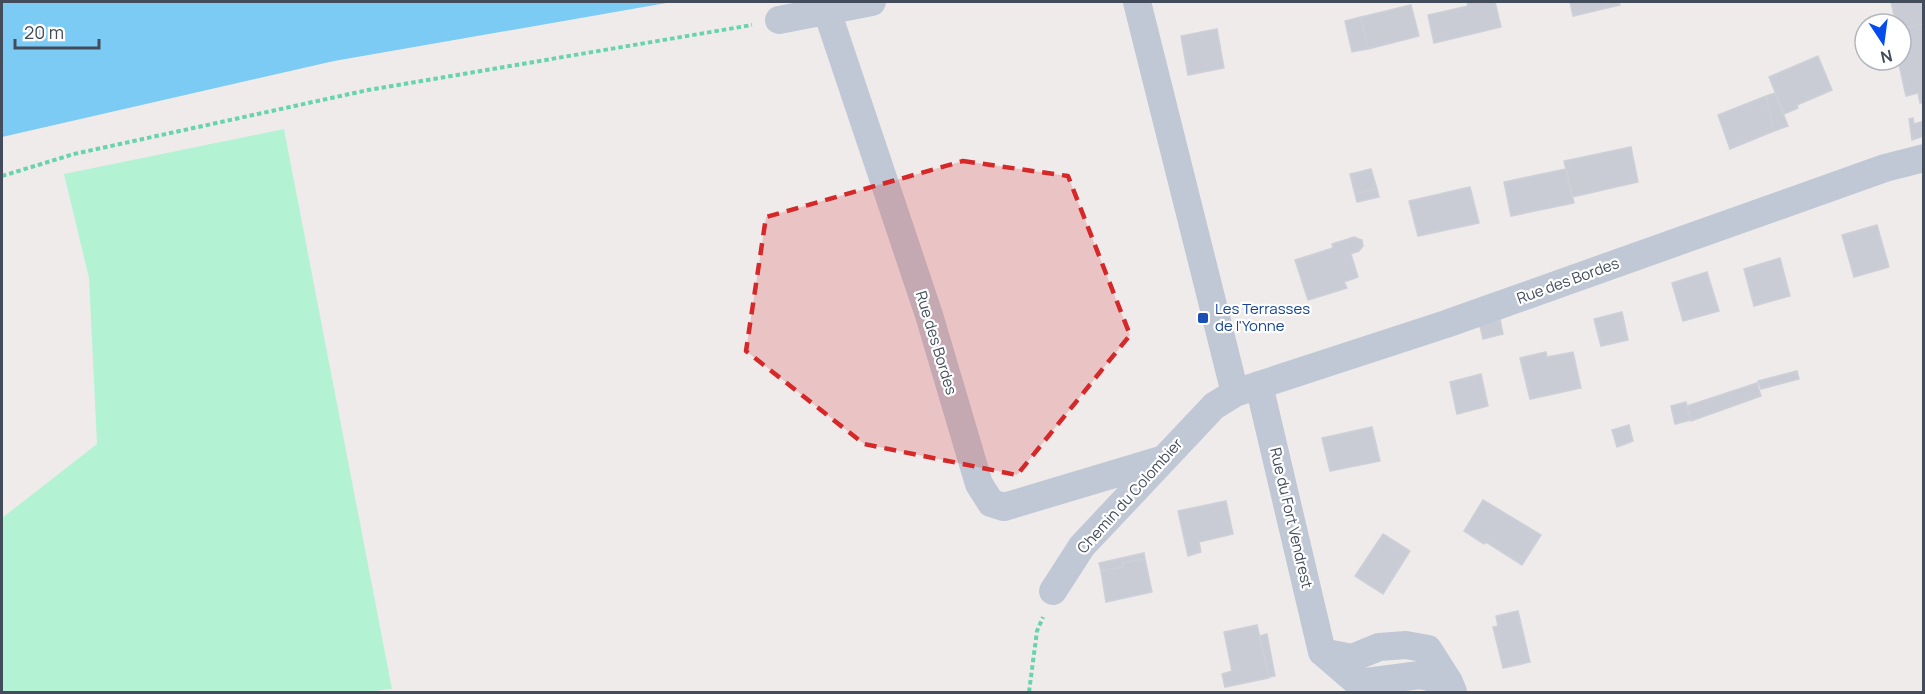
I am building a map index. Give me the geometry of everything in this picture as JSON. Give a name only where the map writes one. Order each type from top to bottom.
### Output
[{"type":"street","points":[[779,20],[872,2]]},
{"type":"street","name":"Rue du Fort Vendrest","points":[[1137,2],[1236,394],[1322,652],[1352,658],[1379,648],[1406,645],[1428,649],[1451,687]]},
{"type":"street","name":"Rue des Bordes","points":[[827,11],[928,315],[979,484],[991,503],[1004,507],[1163,459]]},
{"type":"street","name":"Rue des Bordes","points":[[1236,394],[1457,320],[1885,168],[1923,158]]},
{"type":"street","name":"Chemin du Colombier","points":[[1053,591],[1082,546],[1163,459],[1236,394]]},
{"type":"path","points":[[2,176],[74,154],[368,90],[779,20]]},
{"type":"path","points":[[1029,693],[1037,631],[1053,591]]},
{"type":"highlighted area","points":[[963,161],[1068,176],[1130,335],[1017,475],[864,444],[746,351],[766,217]]},
{"type":"green space","points":[[284,129],[392,689],[364,692],[2,692],[2,518],[97,444],[89,278],[64,174]]},
{"type":"water","points":[[2,2],[672,2],[334,61],[2,137]]},
{"type":"building","points":[[1467,2],[1495,2],[1501,27],[1434,43],[1428,15],[1468,6]]},
{"type":"building","points":[[1570,2],[1619,2],[1620,5],[1573,16]]},
{"type":"building","points":[[1891,2],[1924,2],[1924,24],[1913,26],[1913,12],[1893,12]]},
{"type":"building","points":[[1411,5],[1419,36],[1368,49],[1361,17]]},
{"type":"building","points":[[1361,17],[1368,49],[1352,52],[1345,21]]},
{"type":"building","points":[[1924,24],[1924,103],[1920,103],[1918,93],[1906,96],[1901,72],[1913,72],[1913,26]]},
{"type":"building","points":[[1217,29],[1224,68],[1188,75],[1181,36]]},
{"type":"building","points":[[1818,56],[1832,90],[1797,105],[1798,108],[1784,114],[1769,77]]},
{"type":"building","points":[[1775,93],[1788,126],[1774,131],[1766,96]]},
{"type":"building","points":[[1766,96],[1774,131],[1730,149],[1718,115]]},
{"type":"building","points":[[1913,118],[1914,124],[1924,121],[1924,136],[1912,140],[1909,119]]},
{"type":"building","points":[[1631,147],[1638,182],[1572,197],[1564,161]]},
{"type":"building","points":[[1371,169],[1377,189],[1355,194],[1350,174]]},
{"type":"building","points":[[1566,169],[1574,203],[1511,216],[1504,182]]},
{"type":"building","points":[[1470,187],[1479,223],[1418,236],[1409,201]]},
{"type":"building","points":[[1377,189],[1379,197],[1357,202],[1355,194]]},
{"type":"building","points":[[1877,225],[1889,267],[1854,277],[1842,235]]},
{"type":"building","points":[[1354,237],[1362,240],[1363,246],[1359,251],[1351,254],[1358,277],[1344,282],[1347,288],[1308,300],[1295,260],[1333,248],[1332,244]]},
{"type":"building","points":[[1780,258],[1790,296],[1754,306],[1744,269]]},
{"type":"building","points":[[1707,272],[1719,311],[1683,321],[1672,283]]},
{"type":"building","points":[[1622,312],[1628,340],[1601,346],[1594,319]]},
{"type":"building","points":[[1500,319],[1503,334],[1483,339],[1480,326]]},
{"type":"building","points":[[1546,352],[1547,357],[1573,352],[1581,388],[1530,399],[1520,358]]},
{"type":"building","points":[[1797,371],[1799,379],[1761,389],[1758,381]]},
{"type":"building","points":[[1481,374],[1488,406],[1457,414],[1450,382]]},
{"type":"building","points":[[1757,383],[1761,396],[1691,421],[1687,406]]},
{"type":"building","points":[[1686,402],[1691,420],[1675,424],[1671,406]]},
{"type":"building","points":[[1629,425],[1633,441],[1617,447],[1612,430]]},
{"type":"building","points":[[1372,427],[1380,461],[1330,471],[1322,438]]},
{"type":"building","points":[[1483,500],[1541,535],[1522,565],[1464,531]]},
{"type":"building","points":[[1226,501],[1233,534],[1199,542],[1201,552],[1188,556],[1178,511]]},
{"type":"building","points":[[1383,534],[1410,551],[1383,594],[1355,576]]},
{"type":"building","points":[[1144,553],[1145,559],[1123,563],[1123,567],[1101,571],[1099,563]]},
{"type":"building","points":[[1145,559],[1152,592],[1106,602],[1101,571],[1123,567],[1123,563]]},
{"type":"building","points":[[1518,611],[1530,662],[1503,668],[1493,627],[1498,626],[1496,616]]},
{"type":"building","points":[[1257,625],[1269,678],[1225,687],[1222,674],[1232,671],[1224,632]]},
{"type":"building","points":[[1267,634],[1275,676],[1269,677],[1259,636]]},
{"type":"place","name":"Les Terrasses de l'Yonne","points":[[1203,318]]}]
